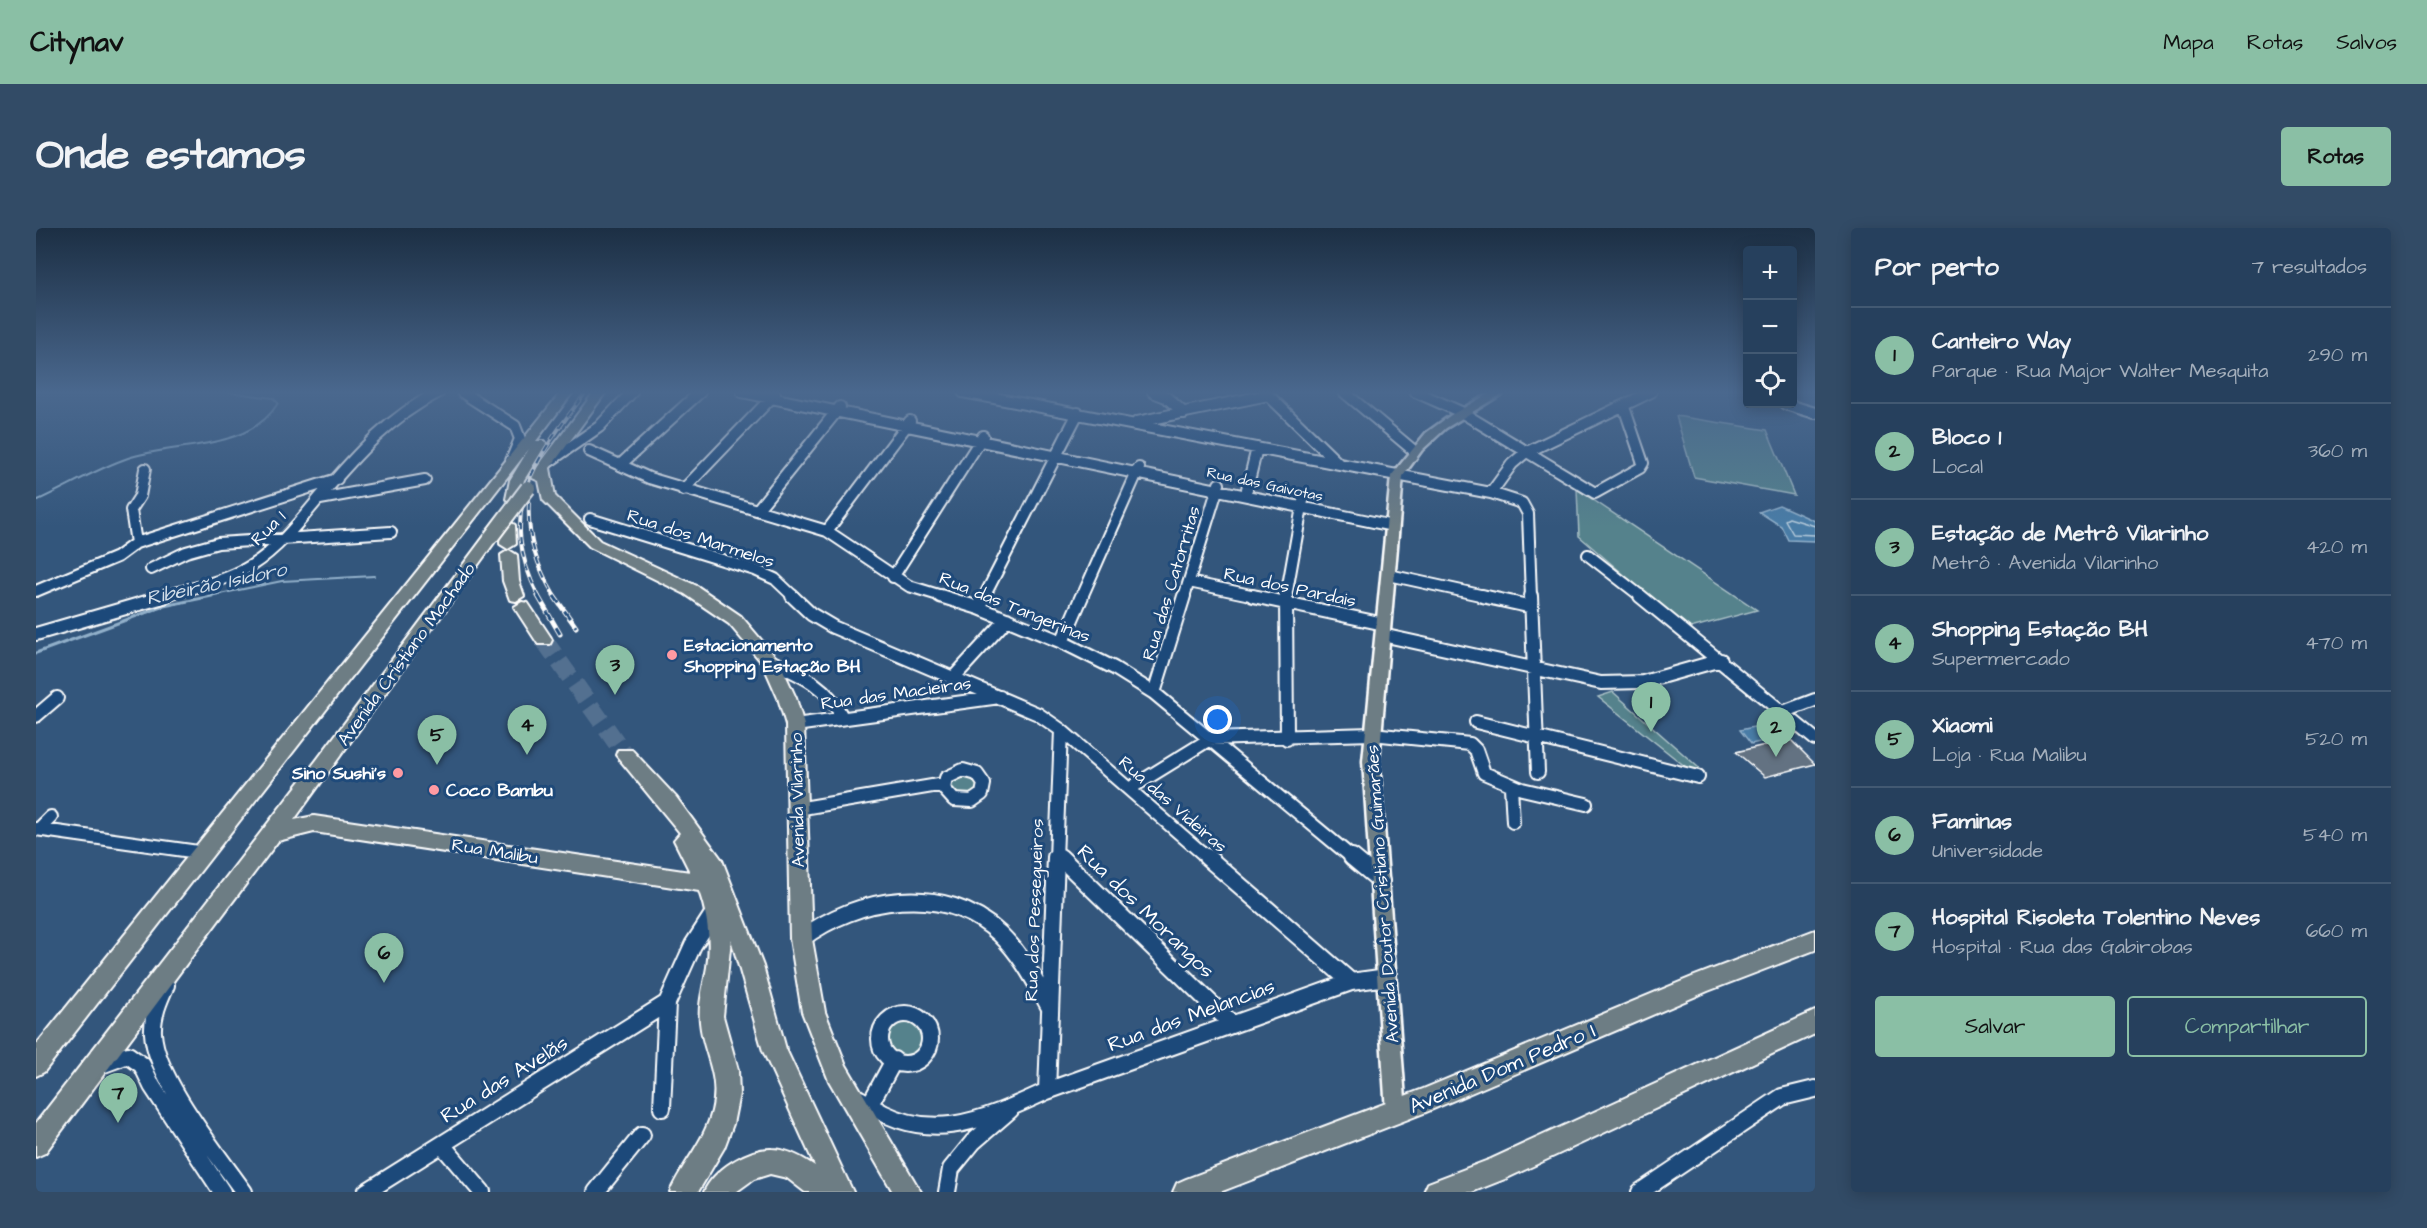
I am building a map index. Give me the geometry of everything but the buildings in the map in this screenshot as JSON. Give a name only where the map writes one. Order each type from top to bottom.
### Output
[{"type":"highway","name":"Avenida Cristiano Machado","points":[[36,1064],[205,853],[531,437]]},
{"type":"highway","points":[[513,499],[517,480],[544,437]]},
{"type":"highway","name":"Avenida Cristiano Machado","points":[[36,1144],[184,946],[354,727],[491,537],[567,437]]},
{"type":"highway","name":"Avenida Vilarinho","points":[[547,465],[548,497],[588,538],[636,566],[700,596],[735,620],[770,661],[787,698],[795,725],[797,809],[806,927],[804,972],[812,1012],[841,1083],[908,1192]]},
{"type":"highway","points":[[508,525],[511,581],[519,602],[544,640]]},
{"type":"highway","points":[[625,755],[679,818],[715,866],[715,911],[720,940],[711,1019],[727,1078],[723,1115],[714,1140],[700,1169],[682,1192]]},
{"type":"highway","name":"Rua Malibu","points":[[268,836],[287,829],[314,824],[716,885]]},
{"type":"highway","points":[[716,885],[752,966],[775,1051],[840,1192]]},
{"type":"highway","name":"Avenida Dom Pedro I","points":[[1186,1192],[1403,1102],[1815,940]]},
{"type":"highway","points":[[1437,1192],[1496,1170],[1815,1022]]},
{"type":"highway","points":[[717,1192],[735,1174],[770,1160],[782,1161],[824,1192]]},
{"type":"main road","name":"Avenida Doutor Cristiano Guimarães","points":[[1403,1102],[1387,977],[1382,881],[1371,761],[1397,476],[1413,450],[1427,437]]},
{"type":"street","name":"Rua 1","points":[[36,634],[237,573],[266,555],[374,437]]},
{"type":"street","points":[[509,465],[519,437]]},
{"type":"street","points":[[547,465],[585,437]]},
{"type":"street","points":[[620,465],[651,437]]},
{"type":"street","points":[[683,490],[732,437]]},
{"type":"street","points":[[758,509],[816,437]]},
{"type":"street","points":[[827,531],[898,437]]},
{"type":"street","name":"Rua das Gaivotas","points":[[976,437],[1394,522]]},
{"type":"street","points":[[979,608],[1066,437]]},
{"type":"street","points":[[1200,437],[1491,493],[1522,503],[1528,514],[1538,772]]},
{"type":"street","points":[[1312,437],[1340,465]]},
{"type":"street","points":[[1398,437],[1413,450]]},
{"type":"street","points":[[1500,437],[1595,493],[1640,468],[1643,463],[1634,437]]},
{"type":"street","points":[[1491,493],[1512,464],[1525,453],[1559,437]]},
{"type":"street","points":[[893,577],[981,438]]},
{"type":"street","points":[[1247,489],[1257,448]]},
{"type":"street","name":"Rua das Tangerinas","points":[[589,451],[683,490],[758,509],[827,531],[909,586],[979,608],[1062,642],[1114,668],[1154,693],[1382,881]]},
{"type":"street","points":[[136,543],[131,510],[140,496],[146,469]]},
{"type":"street","points":[[1062,642],[1138,470]]},
{"type":"street","points":[[36,591],[117,557],[136,543],[338,479]]},
{"type":"street","points":[[320,498],[424,480]]},
{"type":"street","name":"Rua das Gaivotas","points":[[1219,487],[1247,489],[1303,504]]},
{"type":"street","name":"Rua das Catorritas","points":[[1154,693],[1219,487]]},
{"type":"street","points":[[1287,739],[1285,602],[1303,504]]},
{"type":"street","name":"Rua dos Marmelos","points":[[590,519],[755,570],[775,579],[811,614],[833,627],[956,676]]},
{"type":"street","points":[[151,569],[200,547],[245,540],[391,532]]},
{"type":"street","points":[[1588,555],[1721,660],[1815,739]]},
{"type":"street","points":[[1389,575],[1532,607]]},
{"type":"street","name":"Rua dos Pardais","points":[[1189,582],[1285,602],[1535,669],[1601,683],[1620,685],[1672,675],[1721,660]]},
{"type":"street","points":[[956,676],[1007,620]]},
{"type":"street","points":[[770,661],[819,683],[836,701],[842,717]]},
{"type":"street","name":"Rua das Videiras","points":[[956,676],[1038,714],[1061,730],[1351,982]]},
{"type":"street","name":"Rua das Macieiras","points":[[795,725],[1002,697]]},
{"type":"street","points":[[36,716],[57,698]]},
{"type":"street","points":[[1783,712],[1815,700]]},
{"type":"street","points":[[1476,722],[1698,777]]},
{"type":"street","name":"Rua dos Pessegueiros","points":[[1047,1091],[1061,730]]},
{"type":"street","points":[[1129,789],[1210,739],[1287,739],[1372,734],[1470,744],[1476,750],[1484,773],[1511,787],[1524,793],[1586,804]]},
{"type":"street","points":[[797,809],[944,784]]},
{"type":"street","points":[[1511,787],[1513,822]]},
{"type":"street","points":[[38,829],[51,817]]},
{"type":"street","points":[[38,829],[205,853]]},
{"type":"street","name":"Rua dos Morangos","points":[[1056,853],[1232,1024]]},
{"type":"street","points":[[806,927],[854,909],[887,901],[919,900],[954,907],[990,925],[1011,947],[1049,1006]]},
{"type":"street","points":[[662,1108],[667,1003],[693,945],[715,911]]},
{"type":"street","points":[[184,946],[158,1004],[152,1036],[164,1071],[244,1192]]},
{"type":"street","name":"Rua das Melancias","points":[[841,1083],[869,1106],[909,1125],[940,1127],[1014,1107],[1047,1091],[1351,982],[1387,977]]},
{"type":"street","name":"Rua das Avelãs","points":[[366,1192],[667,1003]]},
{"type":"street","points":[[90,1071],[115,1058],[128,1055],[142,1065],[152,1086],[222,1192]]},
{"type":"street","points":[[869,1106],[894,1060]]},
{"type":"street","points":[[1640,1192],[1782,1096],[1815,1089]]},
{"type":"street","name":"Rua das Melancias","points":[[947,1192],[951,1169],[973,1142],[1014,1107]]},
{"type":"street","points":[[596,1192],[642,1135]]},
{"type":"street","points":[[442,1145],[482,1192]]},
{"type":"green space","points":[[1682,437],[1770,437],[1794,495],[1694,477]]},
{"type":"green space","points":[[1577,489],[1757,610],[1687,629],[1579,536]]},
{"type":"green space","points":[[1613,692],[1699,768],[1691,771],[1598,697]]},
{"type":"green space","points":[[962,773],[979,782],[975,795],[963,798],[951,792],[949,782]]},
{"type":"green space","points":[[905,1019],[912,1020],[918,1025],[923,1031],[923,1045],[918,1051],[912,1056],[905,1057],[898,1056],[892,1051],[887,1045],[886,1038],[887,1031],[892,1025],[898,1020]]},
{"type":"water","points":[[1779,505],[1815,521],[1815,541],[1788,540],[1781,526],[1759,512]]},
{"type":"water","points":[[1767,724],[1782,737],[1751,744],[1740,730]]},
{"type":"waterway","name":"Ribeirão Isidoro","points":[[36,501],[128,458],[232,437]]},
{"type":"waterway","name":"Ribeirão Isidoro","points":[[205,597],[282,581],[374,576]]},
{"type":"waterway","name":"Ribeirão Isidoro","points":[[36,653],[164,606],[212,596]]},
{"type":"tunnel","points":[[544,640],[625,755]]},
{"type":"railway","points":[[539,597],[526,567],[520,539],[521,513],[526,488],[554,437]]},
{"type":"railway","points":[[529,503],[530,528],[535,552],[543,575],[555,597]]},
{"type":"railway","points":[[538,596],[560,634]]},
{"type":"railway","points":[[554,596],[576,627]]},
{"type":"place","name":"Estacionamento Shopping Estação BH","points":[[672,655]]},
{"type":"place","name":"Estação de Metrô Vilarinho","points":[[615,695]]},
{"type":"place","name":"Canteiro Way","points":[[1651,732]]},
{"type":"place","name":"Shopping Estação BH","points":[[527,755]]},
{"type":"place","name":"Bloco 1","points":[[1776,757]]},
{"type":"place","name":"Xiaomi","points":[[437,765]]},
{"type":"place","name":"Sino Sushi's","points":[[398,773]]},
{"type":"place","name":"Coco Bambu","points":[[434,790]]},
{"type":"place","name":"Faminas","points":[[384,983]]},
{"type":"place","name":"Hospital Risoleta Tolentino Neves","points":[[118,1123]]}]
